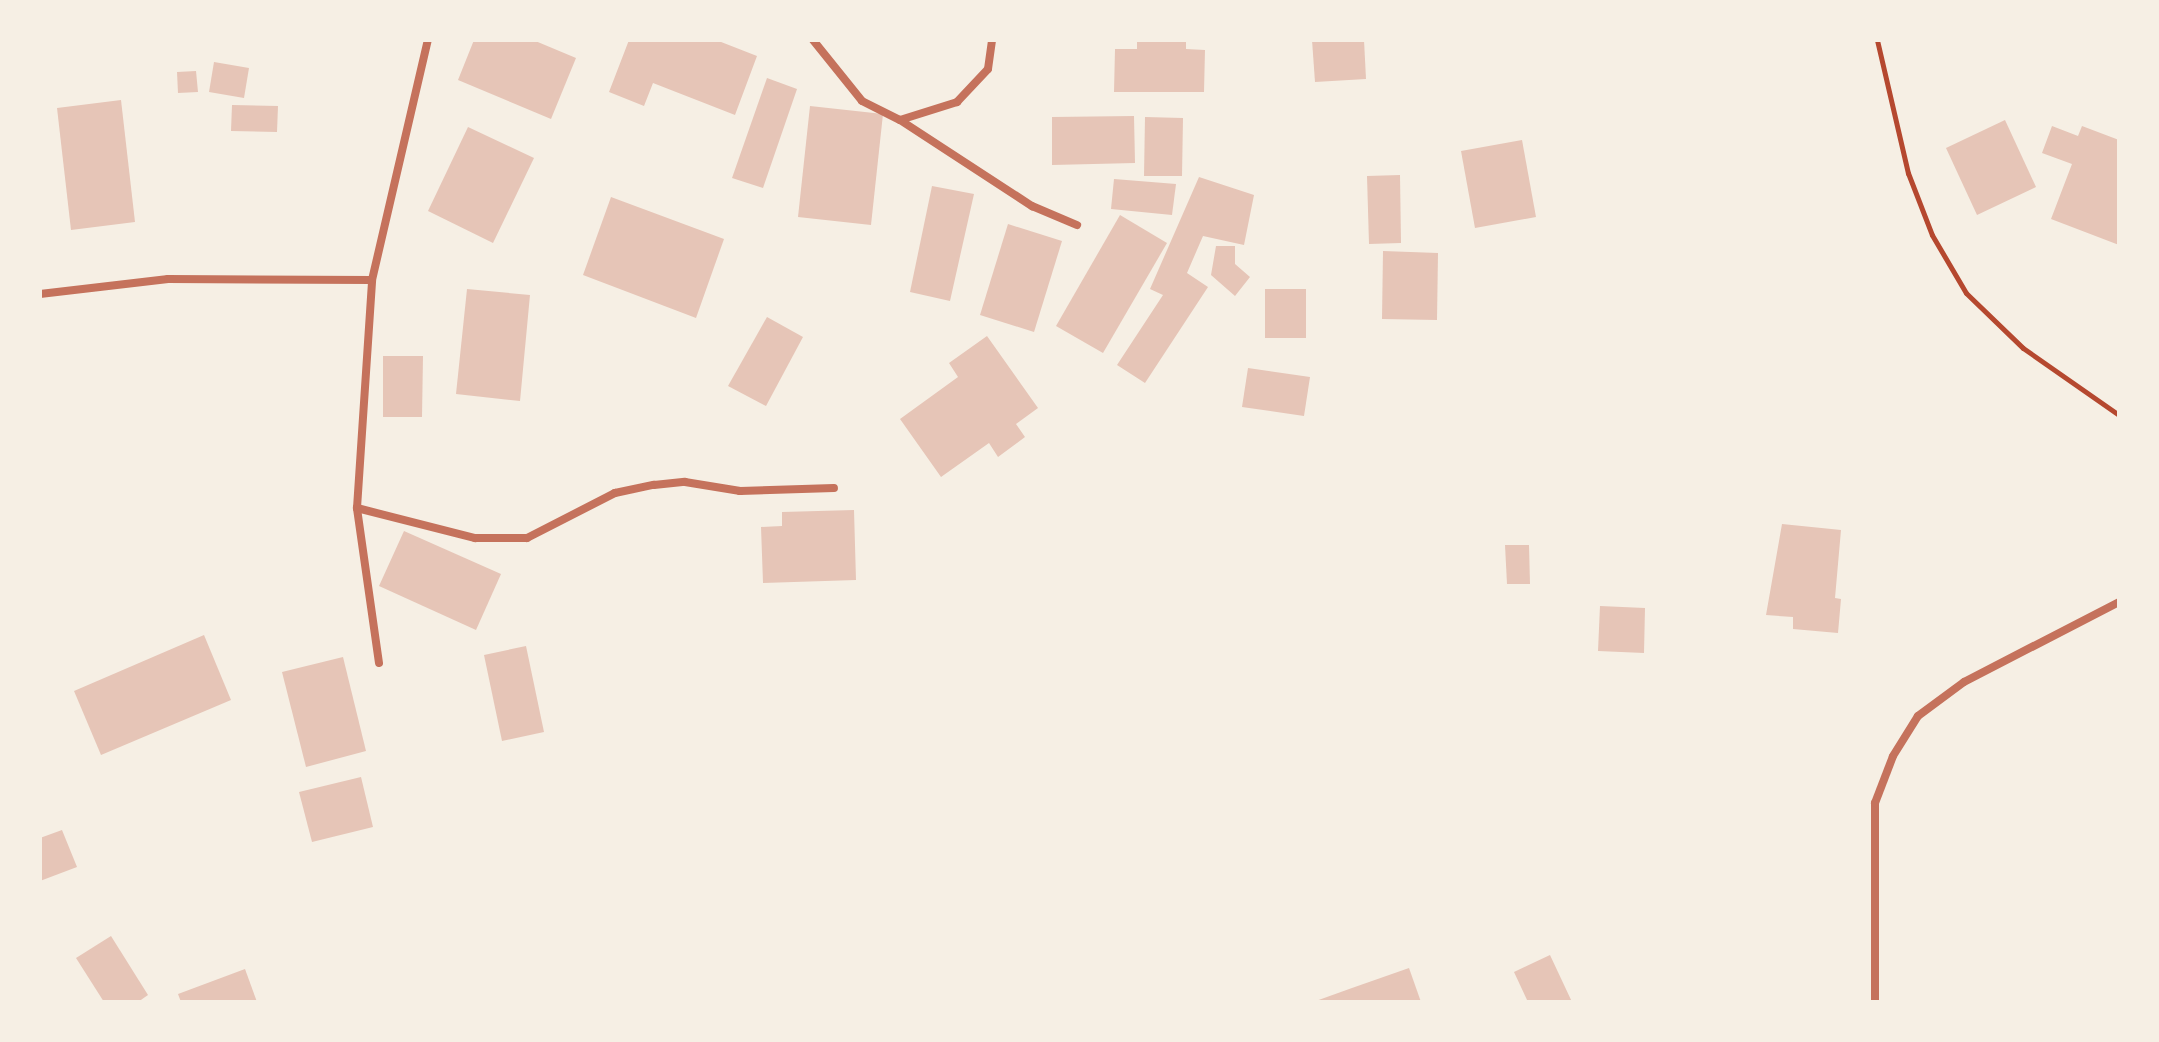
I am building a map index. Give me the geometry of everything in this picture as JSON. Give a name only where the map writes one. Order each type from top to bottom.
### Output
[{"type":"street","points":[[379,663],[357,508],[372,280],[428,40]]},
{"type":"street","points":[[813,40],[862,101],[900,120],[1032,206],[1077,225]]},
{"type":"street","points":[[900,120],[957,102],[988,69],[992,40]]},
{"type":"street","points":[[40,294],[168,279],[372,280]]},
{"type":"street","points":[[357,508],[475,538],[527,538],[615,493],[654,485],[685,482],[740,491],[834,488]]},
{"type":"street","points":[[1875,1002],[1875,803],[1893,756],[1918,716],[1964,682],[2119,602]]},
{"type":"path","points":[[1877,40],[1908,173],[1932,235],[1966,293],[2023,348],[2119,415]]},
{"type":"building","points":[[474,40],[533,40],[576,58],[551,119],[458,80]]},
{"type":"building","points":[[629,40],[716,40],[757,56],[735,115],[653,83],[644,106],[609,92]]},
{"type":"building","points":[[1137,40],[1186,40],[1186,49],[1205,50],[1204,92],[1114,92],[1115,49],[1137,49]]},
{"type":"building","points":[[1312,40],[1364,40],[1366,79],[1315,82]]},
{"type":"building","points":[[214,62],[249,68],[244,98],[209,92]]},
{"type":"building","points":[[196,71],[198,92],[178,93],[177,72]]},
{"type":"building","points":[[767,78],[797,89],[763,188],[732,178]]},
{"type":"building","points":[[121,100],[135,222],[71,230],[57,108]]},
{"type":"building","points":[[232,105],[278,106],[277,132],[231,131]]},
{"type":"building","points":[[810,106],[883,114],[871,225],[798,217]]},
{"type":"building","points":[[1134,116],[1135,163],[1052,165],[1052,117]]},
{"type":"building","points":[[1145,117],[1183,118],[1182,176],[1144,176]]},
{"type":"building","points":[[2005,120],[2036,187],[1977,215],[1946,148]]},
{"type":"building","points":[[2052,126],[2078,136],[2082,126],[2119,140],[2119,245],[2051,219],[2072,164],[2042,153]]},
{"type":"building","points":[[468,127],[534,158],[493,243],[428,211]]},
{"type":"building","points":[[1522,140],[1536,217],[1475,228],[1461,151]]},
{"type":"building","points":[[1400,175],[1401,243],[1369,244],[1367,176]]},
{"type":"building","points":[[1199,177],[1254,195],[1244,245],[1203,236],[1187,273],[1208,287],[1145,383],[1117,365],[1163,295],[1150,289]]},
{"type":"building","points":[[1114,179],[1176,184],[1172,215],[1111,209]]},
{"type":"building","points":[[932,186],[974,194],[950,301],[910,292]]},
{"type":"building","points":[[611,197],[724,239],[696,318],[583,275]]},
{"type":"building","points":[[1120,215],[1167,243],[1103,353],[1056,326]]},
{"type":"building","points":[[1008,224],[1062,241],[1034,332],[980,315]]},
{"type":"building","points":[[1216,246],[1235,246],[1235,264],[1250,277],[1235,296],[1211,275]]},
{"type":"building","points":[[1383,251],[1438,253],[1437,320],[1382,319]]},
{"type":"building","points":[[467,289],[530,295],[520,401],[456,394]]},
{"type":"building","points":[[1265,289],[1306,289],[1306,338],[1265,338]]},
{"type":"building","points":[[767,317],[803,337],[766,406],[728,386]]},
{"type":"building","points":[[987,336],[1038,408],[1016,424],[1025,437],[998,457],[989,443],[941,477],[900,419],[958,377],[949,363]]},
{"type":"building","points":[[383,356],[423,356],[422,417],[383,417]]},
{"type":"building","points":[[1248,368],[1310,377],[1304,416],[1242,407]]},
{"type":"building","points":[[854,510],[856,580],[763,583],[761,527],[782,526],[782,512]]},
{"type":"building","points":[[1782,524],[1841,530],[1835,598],[1841,599],[1838,633],[1793,629],[1793,617],[1766,615]]},
{"type":"building","points":[[404,531],[501,574],[476,630],[379,586]]},
{"type":"building","points":[[1505,545],[1529,545],[1530,584],[1507,584]]},
{"type":"building","points":[[1600,606],[1645,608],[1644,653],[1598,651]]},
{"type":"building","points":[[204,635],[231,700],[101,755],[74,691]]},
{"type":"building","points":[[526,646],[544,732],[502,741],[484,655]]},
{"type":"building","points":[[343,657],[366,751],[306,767],[282,672]]},
{"type":"building","points":[[361,777],[373,827],[312,842],[299,792]]},
{"type":"building","points":[[62,830],[77,867],[40,881],[40,838]]},
{"type":"building","points":[[111,936],[148,995],[138,1002],[104,1002],[76,958]]},
{"type":"building","points":[[1550,955],[1572,1002],[1528,1002],[1514,972]]},
{"type":"building","points":[[1409,968],[1421,1002],[1313,1002],[1352,988]]},
{"type":"building","points":[[245,969],[257,1002],[181,1002],[178,994]]}]
